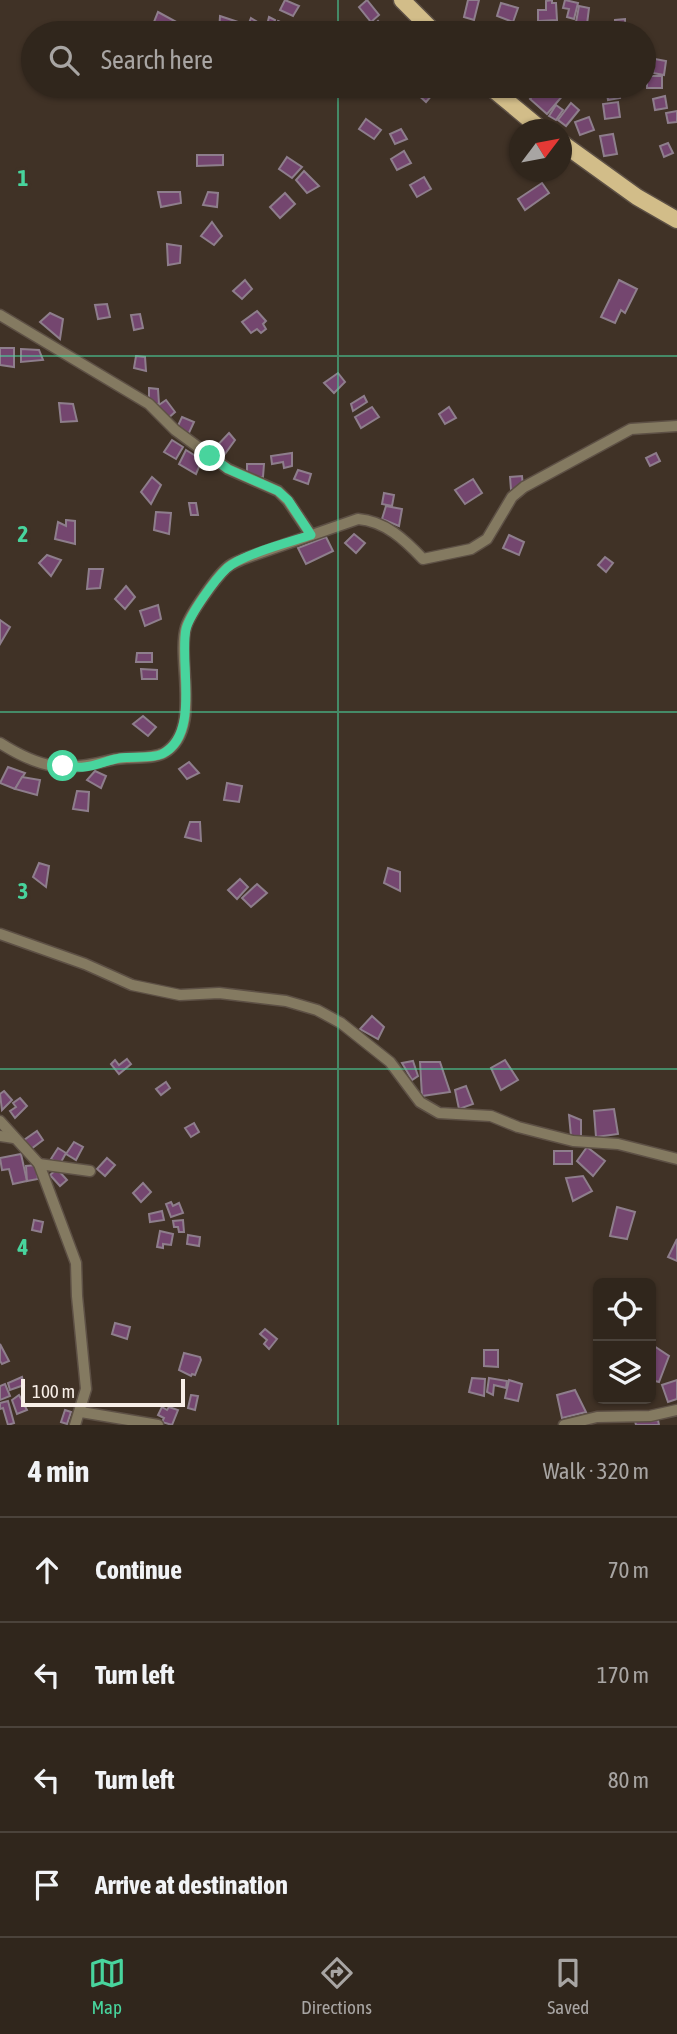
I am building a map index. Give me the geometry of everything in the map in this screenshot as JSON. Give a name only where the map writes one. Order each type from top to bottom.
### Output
[{"type":"main road","points":[[402,0],[423,21]]},
{"type":"main road","points":[[503,98],[529,119]]},
{"type":"main road","points":[[572,151],[637,197],[677,220]]},
{"type":"street","points":[[0,315],[149,404],[175,430],[228,469],[278,491],[288,500],[311,535]]},
{"type":"street","points":[[0,743],[41,765],[84,767],[119,758],[161,754],[176,744],[184,726],[184,640],[187,625],[214,582],[229,566],[358,519],[368,520],[403,537],[423,559],[471,549],[487,539],[512,497],[524,487],[631,429],[677,426]]},
{"type":"street","points":[[0,934],[85,964],[132,985],[180,995],[219,993],[286,1001],[317,1010],[341,1024],[390,1062],[420,1102],[439,1113],[491,1116],[518,1127],[573,1141],[618,1144],[677,1159]]},
{"type":"street","points":[[0,1121],[39,1164],[76,1263],[76,1296],[86,1389],[75,1425]]},
{"type":"street","points":[[0,1136],[14,1138]]},
{"type":"street","points":[[39,1164],[90,1171]]},
{"type":"street","points":[[564,1425],[597,1417],[649,1416],[677,1410]]},
{"type":"street","points":[[80,1412],[158,1425]]},
{"type":"building","points":[[285,0],[299,6],[293,16],[280,10]]},
{"type":"building","points":[[367,0],[379,15],[370,21],[359,7]]},
{"type":"building","points":[[468,0],[479,0],[474,20],[464,17]]},
{"type":"building","points":[[552,0],[552,3],[556,3],[557,20],[538,21],[538,10],[546,10],[546,1]]},
{"type":"building","points":[[565,0],[578,3],[574,19],[567,17],[569,9],[563,8]]},
{"type":"building","points":[[501,3],[518,8],[513,21],[497,16]]},
{"type":"building","points":[[579,6],[589,8],[587,21],[576,21]]},
{"type":"building","points":[[158,12],[175,21],[154,21]]},
{"type":"building","points":[[220,16],[235,21],[220,21]]},
{"type":"building","points":[[656,59],[666,61],[664,75],[656,74]]},
{"type":"building","points":[[656,76],[662,76],[662,88],[656,88]]},
{"type":"building","points":[[665,96],[667,108],[655,110],[653,99]]},
{"type":"building","points":[[531,98],[561,98],[547,114]]},
{"type":"building","points":[[618,102],[620,117],[605,119],[603,104]]},
{"type":"building","points":[[571,103],[579,110],[572,119],[559,119]]},
{"type":"building","points":[[556,105],[563,110],[557,119],[549,116]]},
{"type":"building","points":[[677,111],[677,122],[668,123],[666,113]]},
{"type":"building","points":[[589,117],[594,130],[580,135],[575,122]]},
{"type":"building","points":[[366,119],[381,130],[374,139],[359,129]]},
{"type":"building","points":[[401,129],[407,139],[395,144],[390,134]]},
{"type":"building","points":[[613,134],[617,154],[604,156],[600,136]]},
{"type":"building","points":[[668,143],[673,153],[664,157],[660,146]]},
{"type":"building","points":[[404,151],[411,163],[397,170],[391,159]]},
{"type":"building","points":[[197,155],[223,155],[223,165],[197,166]]},
{"type":"building","points":[[287,157],[302,167],[292,178],[279,169]]},
{"type":"building","points":[[304,171],[319,186],[307,193],[296,180]]},
{"type":"building","points":[[424,177],[431,189],[417,197],[410,185]]},
{"type":"building","points":[[542,183],[549,193],[525,210],[518,199]]},
{"type":"building","points":[[158,192],[180,192],[181,203],[161,207]]},
{"type":"building","points":[[208,192],[218,193],[217,207],[203,205]]},
{"type":"building","points":[[285,193],[295,204],[280,218],[270,207]]},
{"type":"building","points":[[212,222],[222,236],[214,245],[201,236]]},
{"type":"building","points":[[167,244],[181,246],[180,263],[168,265]]},
{"type":"building","points":[[245,280],[252,289],[242,299],[233,291]]},
{"type":"building","points":[[619,280],[637,289],[625,313],[621,310],[615,323],[601,317]]},
{"type":"building","points":[[107,304],[110,317],[98,319],[95,305]]},
{"type":"building","points":[[257,311],[266,321],[263,324],[266,329],[261,333],[257,329],[251,333],[242,322]]},
{"type":"building","points":[[50,313],[63,319],[60,339],[40,322]]},
{"type":"building","points":[[140,314],[143,328],[134,330],[131,315]]},
{"type":"building","points":[[0,348],[14,348],[14,367],[0,365]]},
{"type":"building","points":[[21,349],[39,350],[43,360],[21,362]]},
{"type":"building","points":[[136,356],[145,357],[146,371],[134,368]]},
{"type":"building","points":[[338,373],[345,382],[334,393],[324,383]]},
{"type":"building","points":[[149,388],[158,389],[159,404],[149,404]]},
{"type":"building","points":[[364,396],[367,402],[353,411],[351,404]]},
{"type":"building","points":[[166,400],[175,412],[166,420],[156,407]]},
{"type":"building","points":[[59,403],[73,404],[77,421],[61,422]]},
{"type":"building","points":[[372,407],[379,417],[361,428],[355,417]]},
{"type":"building","points":[[449,407],[456,418],[445,424],[439,414]]},
{"type":"building","points":[[182,417],[194,422],[188,435],[176,430]]},
{"type":"building","points":[[229,433],[235,440],[222,458],[212,451]]},
{"type":"building","points":[[172,440],[183,447],[176,459],[164,452]]},
{"type":"building","points":[[186,450],[202,460],[196,474],[179,464]]},
{"type":"building","points":[[292,453],[292,466],[284,468],[283,462],[272,464],[271,456]]},
{"type":"building","points":[[656,453],[660,461],[650,466],[646,458]]},
{"type":"building","points":[[247,464],[264,464],[263,477],[247,477]]},
{"type":"building","points":[[298,470],[311,474],[308,484],[294,479]]},
{"type":"building","points":[[522,476],[523,486],[511,490],[510,477]]},
{"type":"building","points":[[152,477],[161,485],[151,504],[141,492]]},
{"type":"building","points":[[473,479],[482,493],[465,504],[455,490]]},
{"type":"building","points":[[384,493],[394,495],[392,506],[382,504]]},
{"type":"building","points":[[189,503],[196,503],[198,515],[191,515]]},
{"type":"building","points":[[386,506],[402,509],[399,526],[382,519]]},
{"type":"building","points":[[156,512],[171,513],[169,534],[154,530]]},
{"type":"building","points":[[66,520],[75,521],[75,544],[55,539],[58,522],[66,526]]},
{"type":"building","points":[[354,534],[365,543],[356,553],[345,543]]},
{"type":"building","points":[[509,535],[524,542],[519,555],[503,548]]},
{"type":"building","points":[[326,537],[333,551],[306,564],[298,548]]},
{"type":"building","points":[[47,555],[61,560],[51,576],[39,563]]},
{"type":"building","points":[[605,557],[613,563],[606,572],[598,565]]},
{"type":"building","points":[[89,569],[103,569],[100,588],[87,589]]},
{"type":"building","points":[[126,586],[135,597],[125,609],[115,599]]},
{"type":"building","points":[[158,605],[161,619],[145,626],[140,611]]},
{"type":"building","points":[[0,620],[10,627],[0,644]]},
{"type":"building","points":[[137,653],[152,653],[152,662],[136,662]]},
{"type":"building","points":[[141,669],[157,670],[157,679],[142,679]]},
{"type":"building","points":[[143,716],[156,727],[148,736],[133,724]]},
{"type":"building","points":[[189,762],[199,773],[187,779],[179,769]]},
{"type":"building","points":[[8,767],[25,773],[15,789],[0,783]]},
{"type":"building","points":[[95,771],[106,776],[101,788],[87,780]]},
{"type":"building","points":[[22,777],[40,780],[37,795],[15,789]]},
{"type":"building","points":[[227,783],[242,786],[239,802],[224,800]]},
{"type":"building","points":[[77,791],[89,792],[88,811],[73,809]]},
{"type":"building","points":[[190,822],[200,822],[201,841],[185,837]]},
{"type":"building","points":[[39,863],[49,866],[46,887],[33,877]]},
{"type":"building","points":[[388,868],[400,872],[400,891],[384,883]]},
{"type":"building","points":[[240,879],[248,887],[237,899],[228,890]]},
{"type":"building","points":[[257,884],[267,893],[251,907],[242,898]]},
{"type":"building","points":[[372,1016],[384,1027],[378,1039],[360,1029]]},
{"type":"building","points":[[127,1059],[131,1064],[119,1074],[111,1064],[115,1060],[119,1065]]},
{"type":"building","points":[[505,1060],[518,1080],[501,1090],[491,1068]]},
{"type":"building","points":[[413,1061],[418,1076],[412,1080],[402,1063]]},
{"type":"building","points":[[420,1062],[440,1062],[450,1092],[422,1096]]},
{"type":"building","points":[[166,1082],[170,1088],[161,1095],[156,1089]]},
{"type":"building","points":[[466,1086],[473,1104],[459,1109],[455,1090]]},
{"type":"building","points":[[4,1091],[12,1100],[2,1110],[0,1094]]},
{"type":"building","points":[[20,1098],[27,1106],[15,1118],[10,1111],[16,1107],[13,1103]]},
{"type":"building","points":[[614,1109],[618,1134],[596,1137],[594,1111]]},
{"type":"building","points":[[569,1115],[581,1120],[581,1141],[571,1136]]},
{"type":"building","points":[[194,1123],[199,1132],[191,1137],[185,1128]]},
{"type":"building","points":[[37,1131],[43,1140],[31,1149],[24,1140]]},
{"type":"building","points":[[74,1142],[83,1147],[76,1160],[66,1154]]},
{"type":"building","points":[[587,1147],[605,1161],[593,1176],[577,1161]]},
{"type":"building","points":[[58,1148],[66,1153],[60,1164],[51,1159]]},
{"type":"building","points":[[554,1151],[572,1151],[572,1164],[554,1164]]},
{"type":"building","points":[[21,1154],[27,1181],[13,1184],[9,1169],[2,1170],[0,1158]]},
{"type":"building","points":[[107,1158],[115,1165],[105,1176],[97,1169]]},
{"type":"building","points":[[36,1165],[38,1179],[27,1181],[26,1166]]},
{"type":"building","points":[[57,1169],[67,1180],[60,1186],[50,1175]]},
{"type":"building","points":[[583,1176],[592,1191],[573,1201],[566,1178]]},
{"type":"building","points":[[143,1183],[151,1192],[141,1202],[133,1193]]},
{"type":"building","points":[[171,1202],[173,1206],[179,1203],[183,1213],[171,1217],[166,1204]]},
{"type":"building","points":[[617,1207],[635,1212],[627,1239],[610,1236]]},
{"type":"building","points":[[162,1211],[164,1220],[150,1222],[149,1214]]},
{"type":"building","points":[[34,1220],[43,1222],[41,1232],[32,1230]]},
{"type":"building","points":[[183,1220],[184,1232],[179,1232],[173,1221]]},
{"type":"building","points":[[160,1231],[173,1234],[171,1245],[163,1244],[163,1248],[157,1247]]},
{"type":"building","points":[[188,1235],[200,1237],[199,1246],[187,1244]]},
{"type":"building","points":[[677,1239],[677,1261],[668,1257]]},
{"type":"building","points":[[115,1323],[130,1327],[127,1339],[112,1334]]},
{"type":"building","points":[[265,1329],[277,1339],[269,1349],[264,1344],[267,1340],[260,1334]]},
{"type":"building","points":[[0,1344],[9,1361],[2,1364],[0,1361]]},
{"type":"building","points":[[656,1347],[669,1356],[659,1382],[656,1381]]},
{"type":"building","points":[[484,1350],[498,1350],[498,1367],[484,1366]]},
{"type":"building","points":[[184,1353],[200,1357],[195,1375],[191,1376],[179,1370]]},
{"type":"building","points":[[22,1377],[24,1385],[10,1390],[8,1383]]},
{"type":"building","points":[[472,1378],[485,1379],[484,1396],[469,1392]]},
{"type":"building","points":[[489,1378],[507,1381],[506,1388],[494,1385],[493,1395],[487,1392]]},
{"type":"building","points":[[509,1380],[522,1384],[518,1401],[505,1398]]},
{"type":"building","points":[[677,1380],[677,1399],[668,1402],[662,1385]]},
{"type":"building","points":[[5,1384],[10,1396],[0,1400],[0,1386]]},
{"type":"building","points":[[575,1390],[586,1412],[562,1418],[557,1395]]},
{"type":"building","points":[[19,1395],[27,1410],[17,1414],[12,1400]]},
{"type":"building","points":[[191,1395],[198,1396],[195,1410],[188,1408]]},
{"type":"building","points":[[8,1401],[14,1423],[8,1425],[0,1403]]},
{"type":"building","points":[[162,1407],[178,1410],[172,1425],[162,1422],[164,1418],[158,1415]]},
{"type":"building","points":[[65,1410],[71,1412],[67,1424],[61,1422]]},
{"type":"building","points":[[658,1420],[659,1425],[636,1425],[635,1421]]},
{"type":"route","points":[[63,766],[84,767],[119,758],[161,754],[176,744],[184,726],[184,640],[187,625],[214,582],[229,566],[243,559],[311,535],[288,500],[278,491],[228,469],[210,456]]}]
